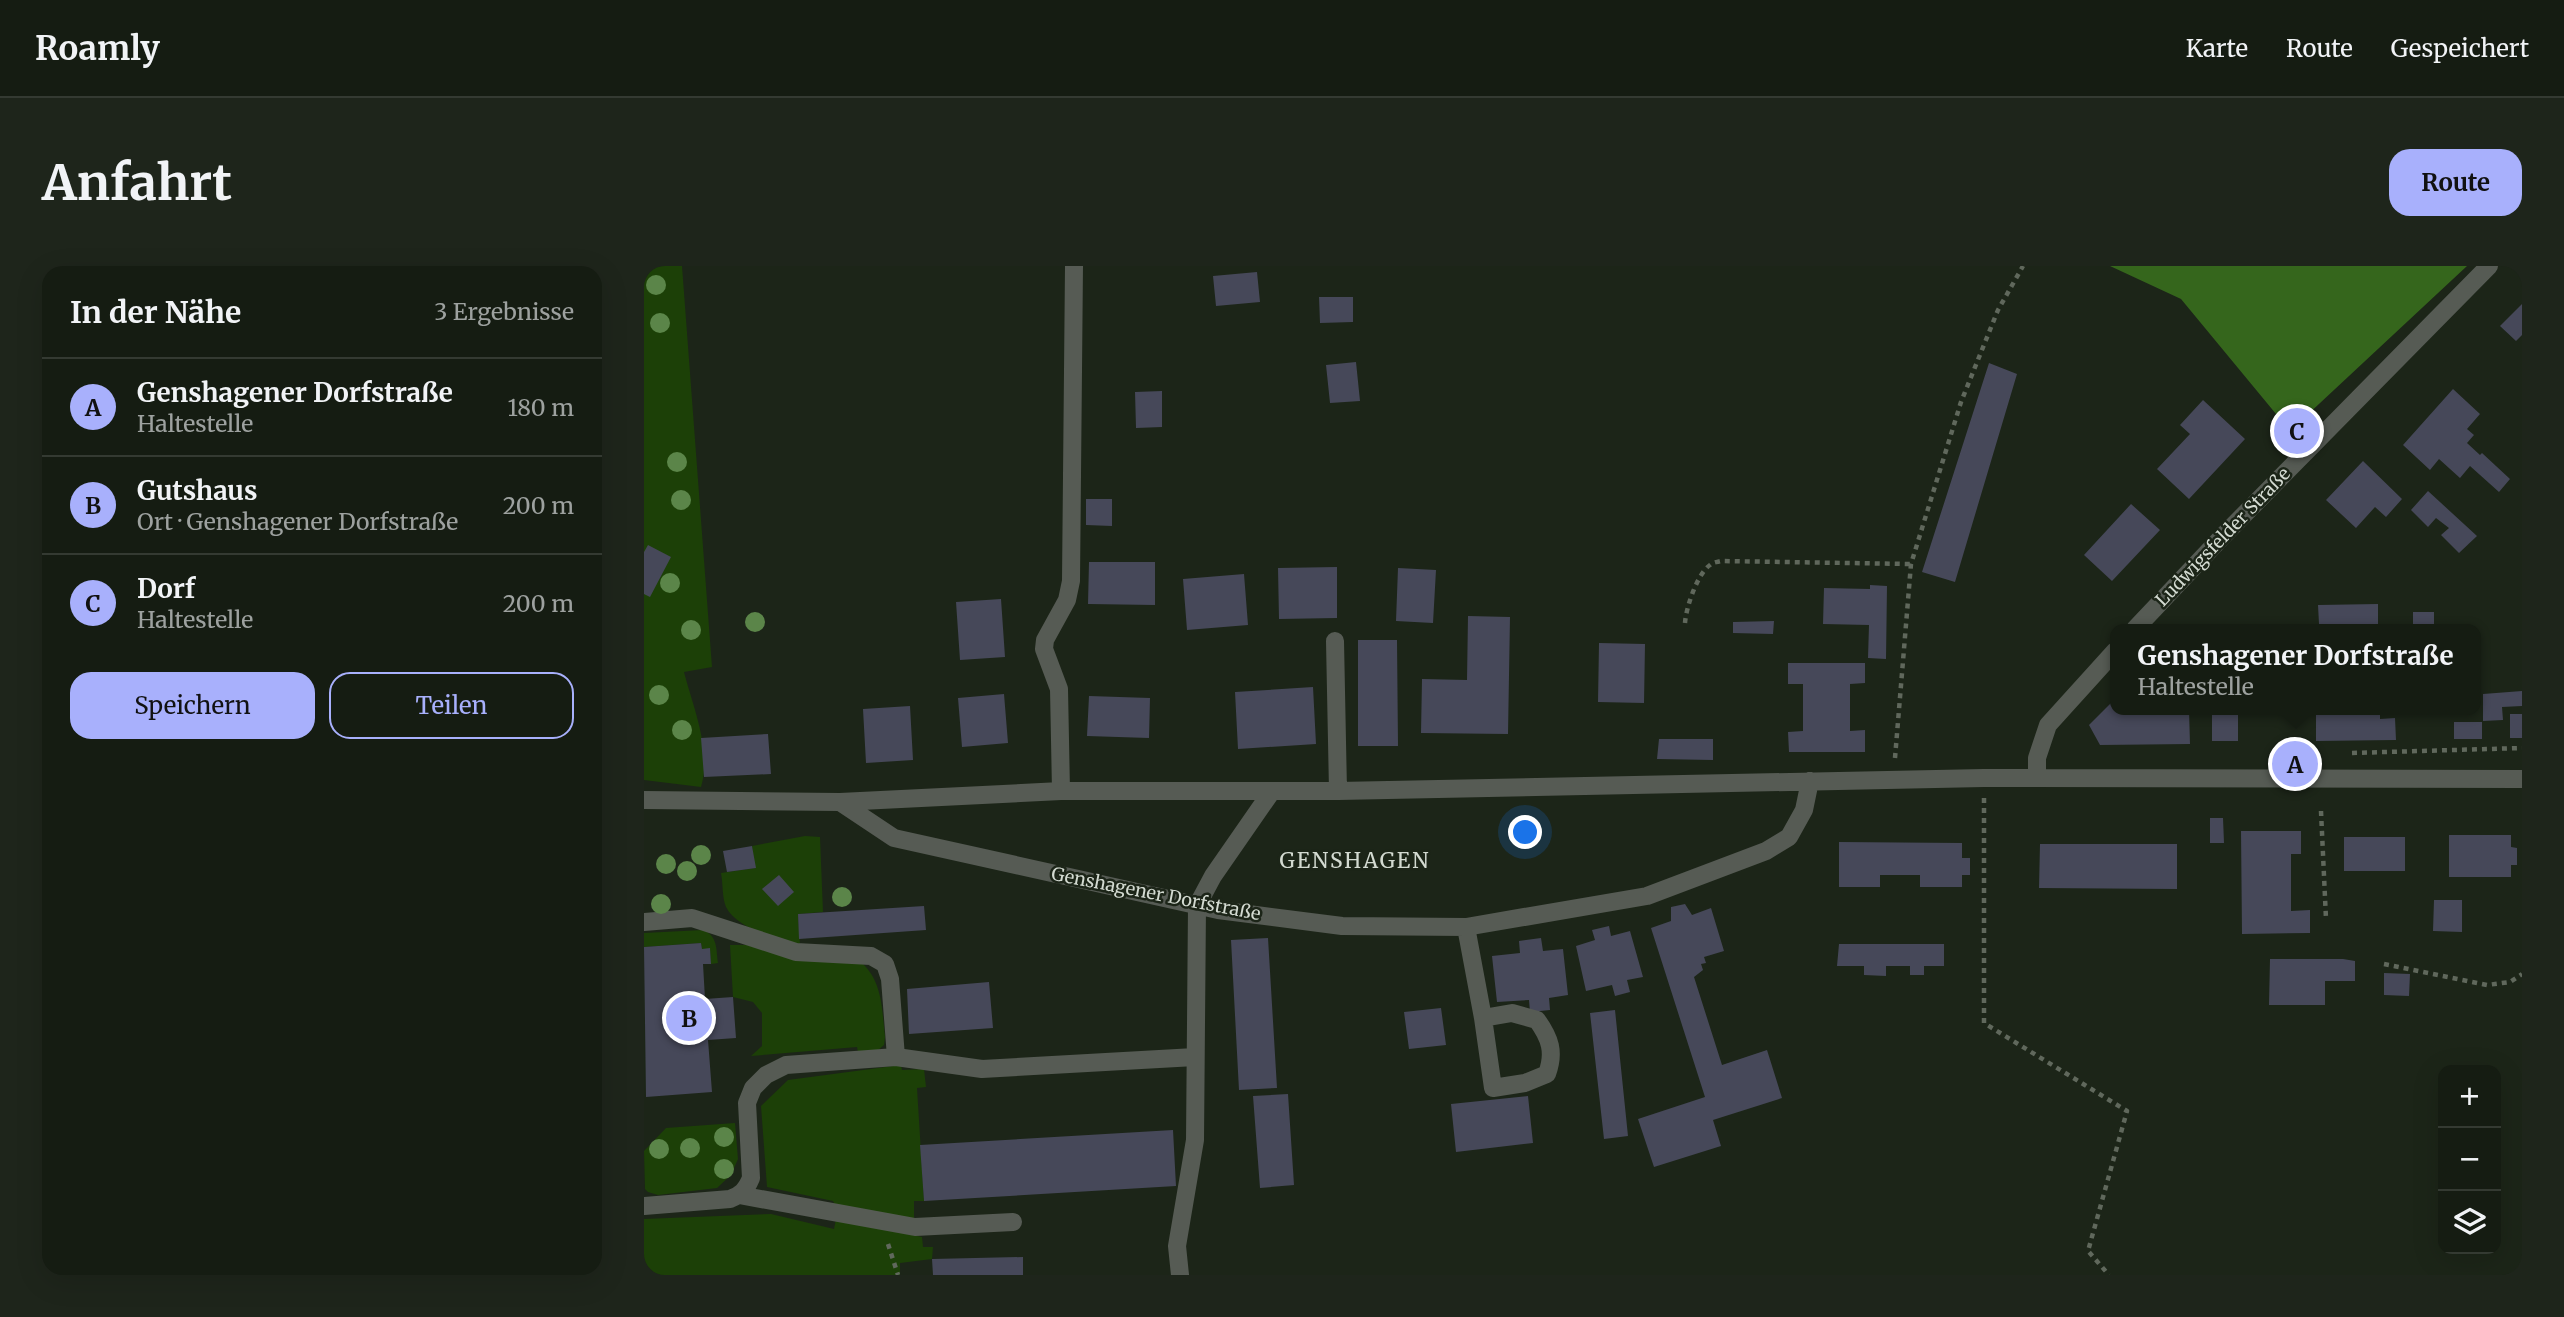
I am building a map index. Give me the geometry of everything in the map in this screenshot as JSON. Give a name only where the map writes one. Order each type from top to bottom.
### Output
[{"type":"street","points":[[1061,791],[1059,689],[1044,649],[1045,640],[1067,600],[1071,581],[1074,266]]},
{"type":"street","name":"Ludwigsfelder Straße","points":[[2139,624],[2489,266]]},
{"type":"street","points":[[1335,641],[1338,791]]},
{"type":"street","points":[[2037,778],[2037,758],[2048,725],[2110,657]]},
{"type":"street","points":[[644,800],[840,802],[1061,791],[1338,791],[1893,779],[2522,779]]},
{"type":"street","name":"Genshagener Dorfstraße","points":[[840,802],[894,838],[1197,906],[1342,926],[1466,926],[1647,897],[1766,851],[1789,837],[1804,810],[1810,780]]},
{"type":"street","points":[[1181,1275],[1177,1246],[1195,1140],[1197,906],[1213,876],[1272,791]]},
{"type":"street","points":[[644,922],[692,918],[796,952],[871,956],[885,964],[890,979],[896,1057]]},
{"type":"street","points":[[1466,926],[1493,1088],[1525,1083],[1547,1073],[1553,1058],[1548,1035],[1537,1020],[1512,1013],[1483,1018]]},
{"type":"street","points":[[739,1195],[747,1188],[751,1178],[747,1103],[753,1088],[766,1075],[786,1065],[896,1057],[982,1069],[1195,1057]]},
{"type":"street","points":[[644,1206],[717,1200],[739,1195],[915,1227],[1013,1222]]},
{"type":"path","points":[[1893,779],[1911,564],[1961,402],[1998,310],[2023,266]]},
{"type":"path","points":[[1685,623],[1692,594],[1710,565],[1721,561],[1911,564]]},
{"type":"path","points":[[1983,778],[1984,1023],[2127,1111],[2088,1251],[2109,1275]]},
{"type":"path","points":[[2321,811],[2326,919]]},
{"type":"path","points":[[2384,964],[2487,985],[2510,982],[2522,974]]},
{"type":"green space","points":[[644,266],[682,266],[712,667],[684,672],[703,744],[704,773],[701,787],[644,780]]},
{"type":"green space","points":[[2110,266],[2467,266],[2290,431],[2181,299]]},
{"type":"green space","points":[[805,836],[820,837],[823,912],[798,914],[800,945],[759,932],[731,915],[725,903],[721,873],[755,868],[752,846]]},
{"type":"green space","points":[[703,930],[714,939],[718,963],[711,964],[710,949],[702,949],[701,943],[644,947],[644,933]]},
{"type":"green space","points":[[730,945],[753,945],[863,964],[878,989],[884,1045],[877,1051],[858,1052],[857,1047],[751,1056],[762,1046],[762,1013],[753,1002],[733,997]]},
{"type":"green space","points":[[901,1065],[902,1070],[924,1069],[926,1087],[917,1088],[924,1201],[914,1201],[914,1219],[835,1205],[833,1201],[767,1187],[761,1106],[788,1080]]},
{"type":"green space","points":[[735,1123],[738,1159],[731,1175],[717,1188],[658,1195],[645,1189],[644,1151],[666,1128]]},
{"type":"green space","points":[[771,1214],[834,1229],[836,1219],[922,1237],[923,1247],[933,1247],[932,1259],[900,1263],[900,1275],[644,1275],[644,1219]]},
{"type":"building","points":[[1257,272],[1260,302],[1216,306],[1213,276]]},
{"type":"building","points":[[1319,297],[1353,297],[1353,322],[1320,323]]},
{"type":"building","points":[[2522,304],[2522,335],[2516,341],[2500,326]]},
{"type":"building","points":[[1356,362],[1360,401],[1330,403],[1326,365]]},
{"type":"building","points":[[1989,363],[2017,374],[1955,582],[1922,572]]},
{"type":"building","points":[[2453,389],[2480,414],[2467,429],[2474,435],[2467,443],[2510,479],[2499,492],[2470,466],[2460,478],[2439,459],[2430,470],[2403,445]]},
{"type":"building","points":[[1162,391],[1162,427],[1136,428],[1135,392]]},
{"type":"building","points":[[2203,400],[2245,439],[2189,499],[2157,469],[2190,434],[2180,425]]},
{"type":"building","points":[[2363,461],[2402,499],[2386,517],[2375,507],[2356,528],[2326,500]]},
{"type":"building","points":[[2428,491],[2477,536],[2459,553],[2441,535],[2449,528],[2436,518],[2428,527],[2411,510]]},
{"type":"building","points":[[1086,499],[1112,499],[1112,526],[1086,525]]},
{"type":"building","points":[[2131,504],[2160,530],[2112,581],[2084,555]]},
{"type":"building","points":[[648,545],[671,557],[650,597],[644,594],[644,552]]},
{"type":"building","points":[[1089,562],[1155,562],[1155,605],[1088,604]]},
{"type":"building","points":[[1337,567],[1337,618],[1279,619],[1278,568]]},
{"type":"building","points":[[1398,568],[1436,570],[1433,623],[1396,621]]},
{"type":"building","points":[[1244,574],[1248,625],[1187,630],[1183,579]]},
{"type":"building","points":[[1870,585],[1887,586],[1886,659],[1868,658],[1869,625],[1823,624],[1824,588],[1870,589]]},
{"type":"building","points":[[1001,599],[1005,657],[960,660],[956,602]]},
{"type":"building","points":[[2378,604],[2378,624],[2319,624],[2318,605]]},
{"type":"building","points":[[2413,612],[2434,612],[2434,624],[2413,624]]},
{"type":"building","points":[[1468,616],[1510,617],[1508,734],[1421,733],[1422,679],[1467,680]]},
{"type":"building","points":[[1774,621],[1773,634],[1733,633],[1733,622]]},
{"type":"building","points":[[1358,640],[1397,640],[1398,746],[1358,746]]},
{"type":"building","points":[[1599,643],[1645,644],[1644,703],[1598,702]]},
{"type":"building","points":[[1788,663],[1865,663],[1865,683],[1850,684],[1850,731],[1865,730],[1865,752],[1789,752],[1788,732],[1803,731],[1803,684],[1788,684]]},
{"type":"building","points":[[1313,687],[1316,744],[1238,749],[1235,692]]},
{"type":"building","points":[[2522,691],[2522,706],[2502,707],[2503,720],[2483,721],[2483,694]]},
{"type":"building","points":[[1004,694],[1008,743],[962,747],[958,698]]},
{"type":"building","points":[[1089,696],[1150,698],[1149,738],[1087,736]]},
{"type":"building","points":[[2110,704],[2110,715],[2189,715],[2190,744],[2100,745],[2089,725]]},
{"type":"building","points":[[910,706],[913,760],[866,763],[863,709]]},
{"type":"building","points":[[2510,714],[2522,714],[2522,738],[2510,738]]},
{"type":"building","points":[[2212,715],[2238,715],[2238,741],[2212,741]]},
{"type":"building","points":[[2316,715],[2380,715],[2380,719],[2395,718],[2396,740],[2316,741]]},
{"type":"building","points":[[2454,722],[2482,722],[2482,739],[2454,739]]},
{"type":"building","points":[[768,734],[771,774],[704,777],[701,738]]},
{"type":"building","points":[[1659,739],[1713,739],[1713,760],[1657,759]]},
{"type":"building","points":[[2210,818],[2223,818],[2224,843],[2210,843]]},
{"type":"building","points":[[2241,831],[2301,831],[2301,854],[2291,854],[2291,911],[2310,910],[2310,933],[2242,934]]},
{"type":"building","points":[[2449,835],[2511,835],[2511,847],[2517,848],[2517,865],[2511,865],[2511,877],[2449,877]]},
{"type":"building","points":[[2344,837],[2405,837],[2405,871],[2344,871]]},
{"type":"building","points":[[1839,842],[1962,843],[1962,858],[1970,858],[1970,875],[1962,875],[1962,887],[1920,887],[1920,875],[1880,875],[1880,887],[1839,887]]},
{"type":"building","points":[[2040,844],[2177,844],[2177,889],[2039,888]]},
{"type":"building","points":[[752,846],[756,868],[727,872],[723,851]]},
{"type":"building","points":[[779,875],[794,892],[778,906],[762,889]]},
{"type":"building","points":[[2434,900],[2462,900],[2462,932],[2433,931]]},
{"type":"building","points":[[1685,904],[1692,915],[1711,908],[1724,951],[1704,957],[1706,963],[1701,964],[1703,970],[1694,977],[1722,1065],[1767,1050],[1782,1098],[1713,1120],[1721,1146],[1654,1167],[1638,1119],[1705,1097],[1651,928],[1671,921],[1671,907]]},
{"type":"building","points":[[924,906],[926,930],[799,939],[798,914]]},
{"type":"building","points":[[1609,926],[1611,936],[1630,931],[1643,977],[1627,980],[1630,992],[1615,996],[1612,985],[1586,991],[1576,946],[1595,940],[1592,930]]},
{"type":"building","points":[[1268,938],[1277,1088],[1239,1090],[1231,940]]},
{"type":"building","points":[[1541,938],[1543,951],[1563,949],[1568,995],[1549,998],[1550,1010],[1530,1012],[1529,1000],[1497,1002],[1492,956],[1520,953],[1519,941]]},
{"type":"building","points":[[701,943],[702,949],[710,948],[711,964],[703,964],[705,999],[733,997],[736,1038],[708,1040],[712,1092],[646,1097],[644,947]]},
{"type":"building","points":[[1839,944],[1944,944],[1944,966],[1924,966],[1924,975],[1910,975],[1910,966],[1886,966],[1886,976],[1864,975],[1864,966],[1837,966]]},
{"type":"building","points":[[2270,959],[2355,961],[2355,981],[2325,981],[2325,1005],[2269,1005]]},
{"type":"building","points":[[2384,973],[2410,974],[2409,996],[2384,995]]},
{"type":"building","points":[[989,982],[993,1028],[909,1034],[907,989]]},
{"type":"building","points":[[1441,1008],[1446,1045],[1409,1049],[1404,1012]]},
{"type":"building","points":[[1615,1010],[1628,1136],[1604,1139],[1590,1013]]},
{"type":"building","points":[[1288,1094],[1294,1185],[1260,1188],[1253,1096]]},
{"type":"building","points":[[1528,1096],[1533,1143],[1456,1152],[1451,1104]]},
{"type":"building","points":[[1173,1130],[1176,1186],[924,1201],[920,1145]]},
{"type":"building","points":[[1023,1257],[1023,1275],[933,1275],[932,1259]]},
{"type":"place","name":"Dorf","points":[[2297,431]]},
{"type":"place","name":"Genshagener Dorfstraße","points":[[2295,764]]},
{"type":"place","name":"Gutshaus","points":[[689,1018]]},
{"type":"district","name":"GENSHAGEN","points":[[1355,861]]}]
